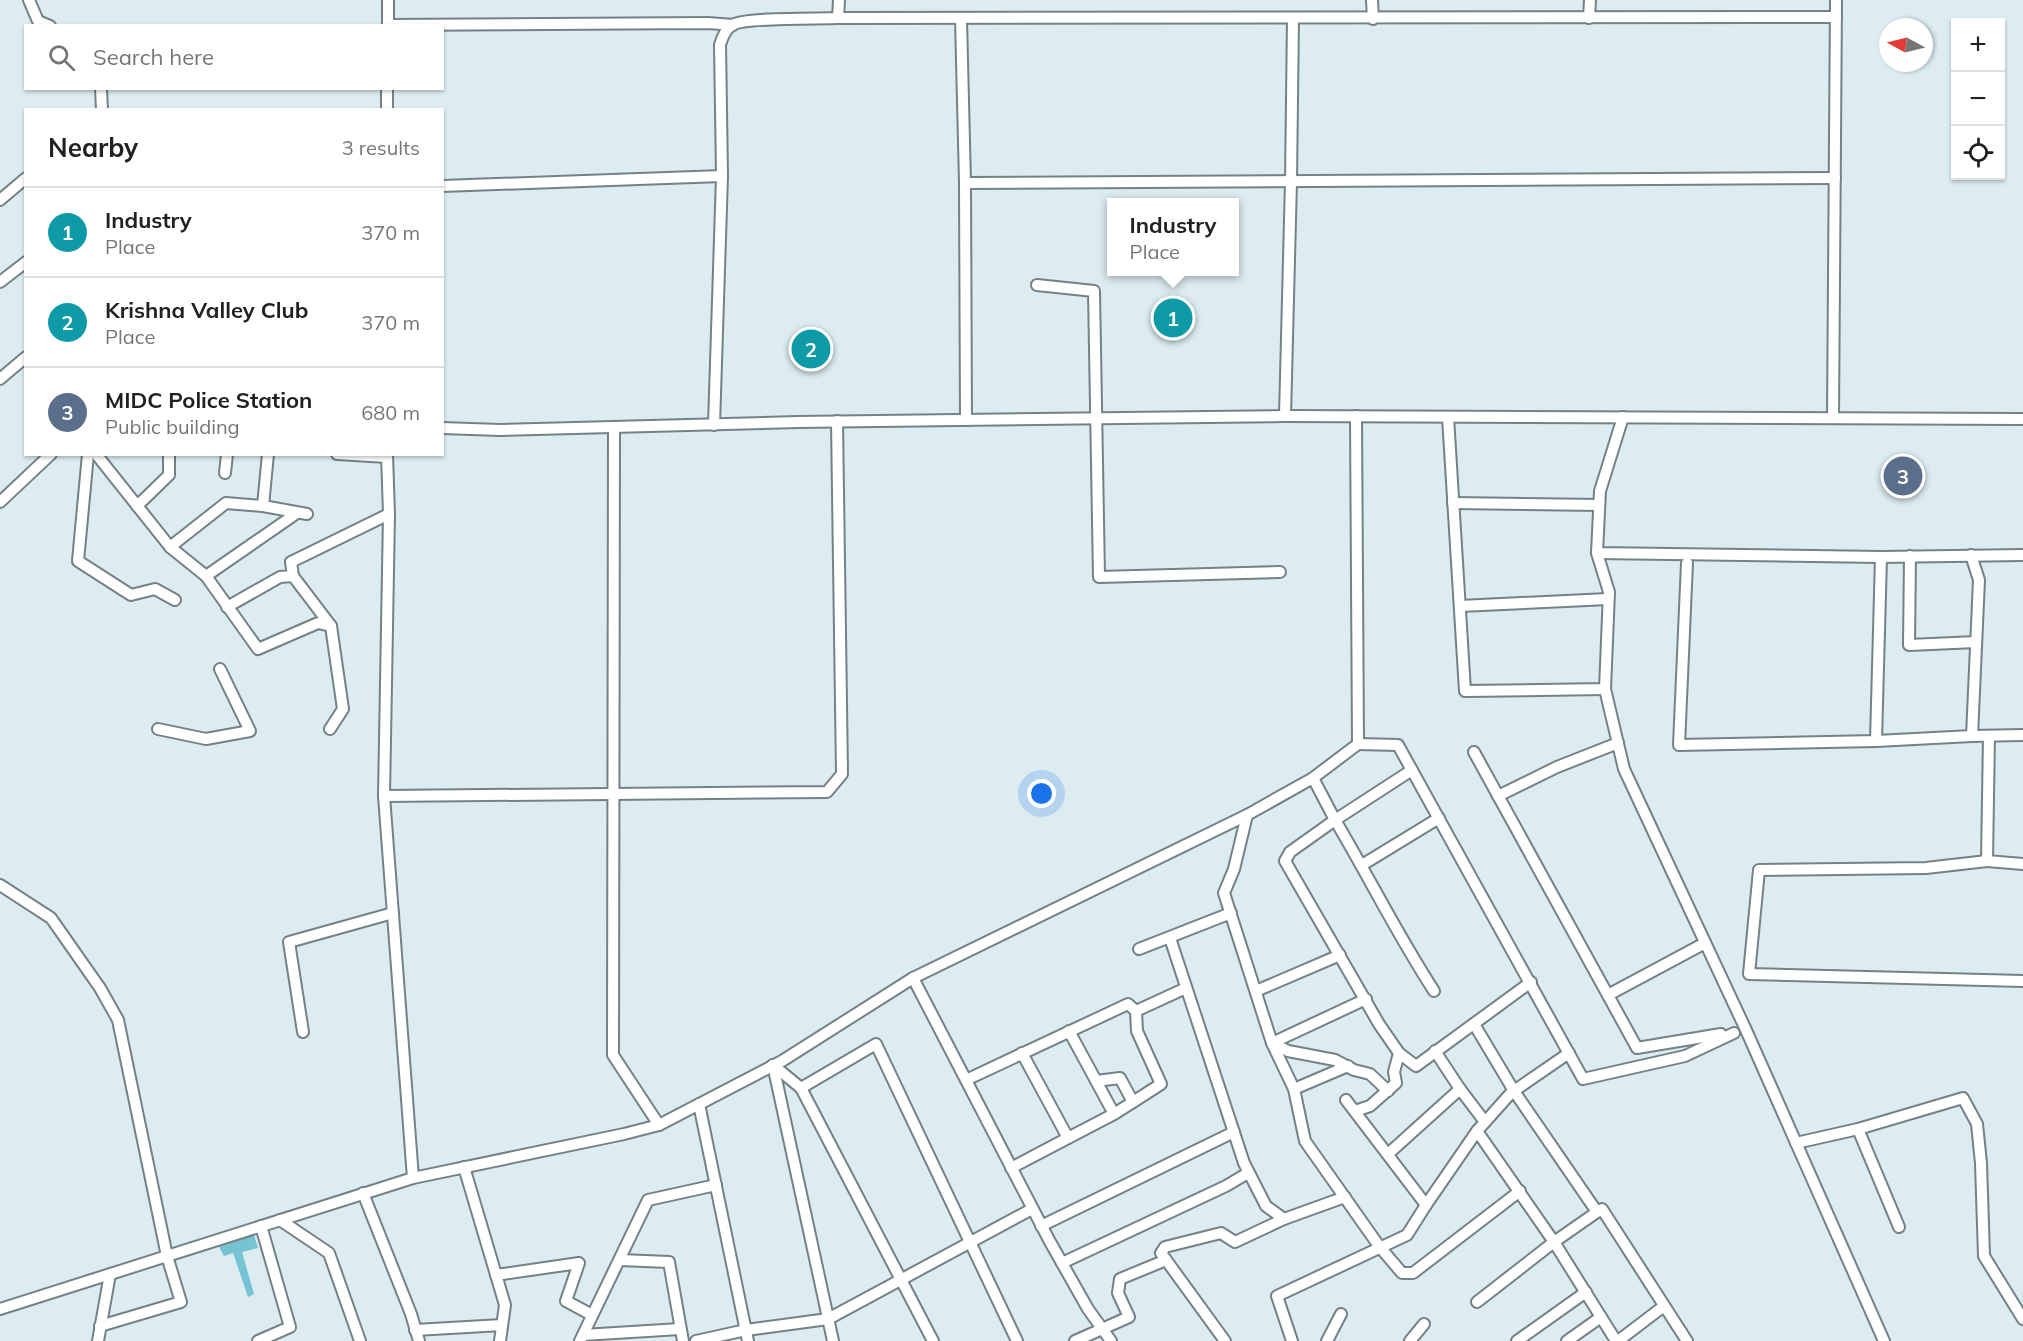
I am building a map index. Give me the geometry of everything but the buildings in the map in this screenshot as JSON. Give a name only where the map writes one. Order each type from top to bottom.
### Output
[{"type":"street","points":[[28,0],[38,21],[45,24]]},
{"type":"street","points":[[388,0],[388,24]]},
{"type":"street","points":[[838,18],[839,0]]},
{"type":"street","points":[[1372,0],[1373,19]]},
{"type":"street","points":[[1589,18],[1590,0]]},
{"type":"street","points":[[1833,418],[1836,0]]},
{"type":"street","points":[[444,25],[708,23],[733,25],[767,20],[838,18],[961,20],[1836,17]]},
{"type":"street","points":[[1285,416],[1293,18]]},
{"type":"street","points":[[961,20],[965,183],[966,420]]},
{"type":"street","points":[[714,425],[722,176],[720,45],[723,37],[733,25]]},
{"type":"street","points":[[102,90],[102,108]]},
{"type":"street","points":[[387,90],[387,108]]},
{"type":"street","points":[[444,186],[722,176]]},
{"type":"street","points":[[965,183],[1835,178]]},
{"type":"street","points":[[0,200],[24,180]]},
{"type":"street","points":[[0,282],[24,264]]},
{"type":"street","points":[[1037,285],[1094,291],[1098,577],[1280,572]]},
{"type":"street","points":[[0,379],[24,359]]},
{"type":"street","points":[[444,428],[500,430],[837,422],[1285,416],[2023,418]]},
{"type":"street","points":[[1356,416],[1358,744]]},
{"type":"street","points":[[1448,417],[1465,691],[1605,689]]},
{"type":"street","points":[[1623,417],[1600,491],[1598,553],[1609,592],[1605,689],[1624,770],[1746,1030],[1884,1341]]},
{"type":"street","points":[[384,796],[827,792],[842,774],[837,422]]},
{"type":"street","points":[[614,427],[613,1055],[659,1125]]},
{"type":"street","points":[[0,502],[49,456]]},
{"type":"street","points":[[88,456],[78,561],[131,595],[155,589],[175,600]]},
{"type":"street","points":[[98,456],[170,547],[206,576],[258,649],[318,623],[331,626]]},
{"type":"street","points":[[137,506],[169,475],[169,456]]},
{"type":"street","points":[[225,473],[226,456]]},
{"type":"street","points":[[263,506],[268,456]]},
{"type":"street","points":[[387,456],[389,514],[384,796],[413,1178]]},
{"type":"street","points":[[1453,502],[1599,505]]},
{"type":"street","points":[[170,547],[226,503],[263,506],[302,514],[206,576]]},
{"type":"street","points":[[330,729],[343,709],[331,626],[293,576],[291,562],[389,514]]},
{"type":"street","points":[[1598,553],[1881,557],[2023,555]]},
{"type":"street","points":[[1971,555],[1979,580],[1972,736]]},
{"type":"street","points":[[1910,556],[1909,645],[1976,642]]},
{"type":"street","points":[[1876,741],[1881,557]]},
{"type":"street","points":[[1687,562],[1679,745],[2023,735]]},
{"type":"street","points":[[227,607],[280,577],[293,576]]},
{"type":"street","points":[[1460,606],[1608,600]]},
{"type":"street","points":[[158,729],[207,739],[250,731],[220,669]]},
{"type":"street","points":[[1987,861],[1989,736]]},
{"type":"street","points":[[1498,796],[1557,767],[1618,743]]},
{"type":"street","points":[[0,1309],[413,1178],[659,1125],[773,1065],[913,978],[1247,815],[1312,778],[1358,744],[1398,745],[1583,1079],[1685,1056],[1734,1032]]},
{"type":"street","points":[[1474,752],[1637,1048],[1746,1030]]},
{"type":"street","points":[[1412,770],[1290,852],[1286,861],[1379,1024],[1399,1053],[1416,1066],[1531,982]]},
{"type":"street","points":[[1312,778],[1362,865],[1402,943],[1434,991]]},
{"type":"street","points":[[1247,815],[1234,869],[1224,893],[1272,1043],[1294,1089],[1305,1141],[1379,1246],[1402,1273],[1413,1273],[1520,1191]]},
{"type":"street","points":[[1362,865],[1439,818]]},
{"type":"street","points":[[2023,864],[1987,861],[1926,868],[1759,870],[1749,974],[2023,981]]},
{"type":"street","points":[[0,885],[51,918],[100,988],[118,1020],[167,1256],[181,1302],[100,1326]]},
{"type":"street","points":[[303,1032],[289,942],[393,913]]},
{"type":"street","points":[[1139,949],[1231,913]]},
{"type":"street","points":[[1170,938],[1248,1173],[1266,1206],[1284,1219]]},
{"type":"street","points":[[1608,995],[1705,943]]},
{"type":"street","points":[[1256,991],[1340,955]]},
{"type":"street","points":[[913,978],[1041,1226],[1088,1309],[1111,1341]]},
{"type":"street","points":[[1136,1011],[1186,988]]},
{"type":"street","points":[[1272,1043],[1366,999]]},
{"type":"street","points":[[966,1080],[1128,1004],[1136,1011],[1137,1031],[1161,1084],[1114,1114],[1011,1168]]},
{"type":"street","points":[[1474,1024],[1514,1091],[1597,1212]]},
{"type":"street","points":[[1069,1031],[1114,1114]]},
{"type":"street","points":[[1272,1043],[1288,1051],[1335,1060],[1370,1074],[1388,1091]]},
{"type":"street","points":[[801,1088],[876,1044],[1017,1341]]},
{"type":"street","points":[[1435,1051],[1485,1122]]},
{"type":"street","points":[[1022,1053],[1068,1138]]},
{"type":"street","points":[[1354,1111],[1370,1106],[1396,1083],[1394,1072],[1399,1053]]},
{"type":"street","points":[[1292,1341],[1277,1296],[1407,1234],[1476,1131],[1514,1091],[1569,1053]]},
{"type":"street","points":[[773,1065],[801,1088],[933,1341]]},
{"type":"street","points":[[773,1065],[833,1341]]},
{"type":"street","points":[[1294,1089],[1348,1066]]},
{"type":"street","points":[[1096,1081],[1119,1078],[1133,1102]]},
{"type":"street","points":[[1388,1154],[1460,1089]]},
{"type":"street","points":[[1796,1143],[1857,1129],[1963,1098],[1977,1124],[1981,1163],[1984,1256],[2023,1319]]},
{"type":"street","points":[[1347,1100],[1426,1204]]},
{"type":"street","points":[[699,1104],[747,1335]]},
{"type":"street","points":[[1857,1129],[1899,1227]]},
{"type":"street","points":[[1476,1131],[1520,1191],[1617,1341],[1664,1306]]},
{"type":"street","points":[[1041,1226],[1234,1132]]},
{"type":"street","points":[[464,1167],[505,1305],[500,1341]]},
{"type":"street","points":[[1062,1263],[1226,1186],[1248,1173]]},
{"type":"street","points":[[581,1338],[648,1200],[716,1185]]},
{"type":"street","points":[[363,1194],[417,1336],[502,1325]]},
{"type":"street","points":[[1225,1341],[1161,1253],[1166,1247],[1221,1233],[1235,1242],[1284,1219],[1345,1197]]},
{"type":"street","points":[[696,1341],[747,1335],[828,1318],[1032,1209]]},
{"type":"street","points":[[1477,1302],[1554,1242],[1602,1209],[1687,1341]]},
{"type":"street","points":[[280,1220],[329,1253],[360,1341]]},
{"type":"street","points":[[258,1341],[290,1327],[261,1226]]},
{"type":"street","points":[[620,1260],[669,1262],[683,1341]]},
{"type":"street","points":[[1075,1341],[1129,1317],[1118,1293],[1120,1279],[1166,1260]]},
{"type":"street","points":[[496,1275],[579,1263],[567,1301],[592,1315]]},
{"type":"street","points":[[98,1341],[110,1274]]},
{"type":"street","points":[[1517,1341],[1586,1292]]},
{"type":"street","points":[[1327,1341],[1341,1314]]},
{"type":"street","points":[[1568,1341],[1601,1317]]},
{"type":"street","points":[[1410,1341],[1424,1324]]},
{"type":"street","points":[[581,1338],[680,1329]]},
{"type":"shaded area","points":[[254,1235],[258,1248],[242,1252],[254,1294],[248,1297],[233,1253],[224,1256],[219,1247]]},
{"type":"place","name":"Industry","points":[[1173,318]]},
{"type":"place","name":"Krishna Valley Club","points":[[811,349]]},
{"type":"place","name":"MIDC Police Station","points":[[1903,476]]}]
